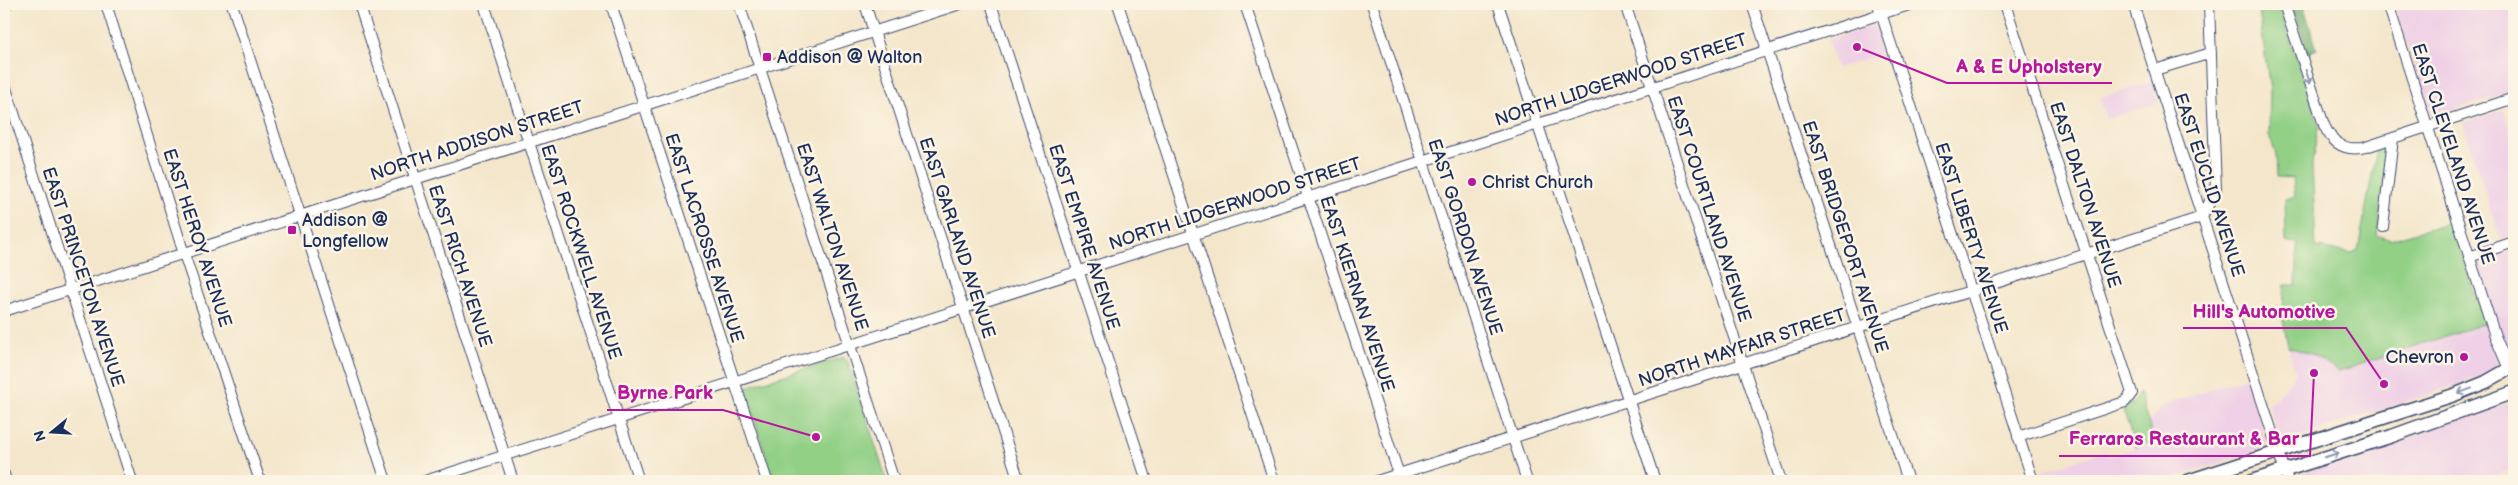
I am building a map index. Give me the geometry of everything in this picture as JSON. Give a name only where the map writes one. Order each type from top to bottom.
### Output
[{"type":"main road","points":[[2252,481],[2283,466],[2486,382],[2512,368]]},
{"type":"main road","points":[[2188,481],[2283,466],[2392,436],[2514,392]]},
{"type":"street","points":[[4,5],[8,4]]},
{"type":"street","name":"EAST HEROY AVENUE","points":[[106,4],[184,254],[260,481]]},
{"type":"street","points":[[232,4],[386,481]]},
{"type":"street","name":"EAST RICH AVENUE","points":[[358,4],[513,481]]},
{"type":"street","name":"EAST ROCKWELL AVENUE","points":[[484,4],[639,481]]},
{"type":"street","name":"EAST LACROSSE AVENUE","points":[[611,4],[767,481]]},
{"type":"street","name":"EAST WALTON AVENUE","points":[[739,4],[894,481]]},
{"type":"street","name":"EAST GARLAND AVENUE","points":[[866,4],[1019,481]]},
{"type":"street","name":"NORTH ADDISON STREET","points":[[4,311],[960,4]]},
{"type":"street","name":"EAST EMPIRE AVENUE","points":[[991,4],[1147,481]]},
{"type":"street","points":[[1118,4],[1274,481]]},
{"type":"street","name":"EAST KIERNAN AVENUE","points":[[1245,4],[1400,478]]},
{"type":"street","name":"EAST GORDON AVENUE","points":[[1372,4],[1527,481]]},
{"type":"street","points":[[1498,4],[1655,481]]},
{"type":"street","name":"EAST COURTLAND AVENUE","points":[[1626,4],[1781,481]]},
{"type":"street","name":"EAST BRIDGEPORT AVENUE","points":[[1752,4],[1908,481]]},
{"type":"street","name":"NORTH LIDGERWOOD STREET","points":[[425,481],[1767,50],[1879,9],[1912,4]]},
{"type":"street","name":"EAST DALTON AVENUE","points":[[2005,4],[2132,390],[2131,396],[2125,402],[2018,437]]},
{"type":"street","name":"EAST EUCLID AVENUE","points":[[2132,4],[2283,466]]},
{"type":"street","points":[[2202,217],[2216,190],[2209,4]]},
{"type":"street","points":[[2284,4],[2327,132],[2340,145],[2353,149],[2393,138],[2514,98]]},
{"type":"street","name":"EAST CLEVELAND AVENUE","points":[[2388,4],[2499,346],[2512,368]]},
{"type":"street","name":"EAST LIBERTY AVENUE","points":[[1879,9],[2033,481]]},
{"type":"street","points":[[2155,70],[2211,53]]},
{"type":"street","name":"EAST PRINCETON AVENUE","points":[[4,82],[132,481]]},
{"type":"street","points":[[2383,226],[2393,138]]},
{"type":"street","name":"NORTH MAYFAIR STREET","points":[[1377,481],[1400,478],[1513,437],[2202,217]]},
{"type":"street","points":[[2470,257],[2514,242]]},
{"type":"street","points":[[4,474],[6,481]]},
{"type":"shaded area","points":[[2394,4],[2514,4],[2514,90],[2435,116],[2431,115]]},
{"type":"shaded area","points":[[1871,26],[1878,29],[1886,53],[1837,68],[1828,40]]},
{"type":"shaded area","points":[[2151,82],[2158,103],[2106,119],[2100,98]]},
{"type":"shaded area","points":[[2504,110],[2514,141],[2514,234],[2501,239],[2463,123]]},
{"type":"shaded area","points":[[2514,250],[2514,354],[2512,354],[2505,348],[2480,269],[2483,261]]},
{"type":"shaded area","points":[[2485,323],[2497,357],[2498,363],[2494,369],[2463,383],[2289,440],[2282,439],[2278,435],[2268,403],[2274,401],[2296,374],[2288,347],[2314,355],[2339,370]]},
{"type":"shaded area","points":[[2246,377],[2266,439],[2266,445],[2263,449],[2163,481],[2043,481],[2040,472],[2105,451],[2107,457],[2154,442],[2148,422],[2164,405]]},
{"type":"shaded area","points":[[2514,401],[2514,469],[2475,481],[2295,481],[2296,476],[2301,473]]},
{"type":"green space","points":[[2258,4],[2278,4],[2320,128],[2318,128],[2312,164],[2316,248],[2352,253],[2358,250],[2377,149],[2383,151],[2388,156],[2377,235],[2390,240],[2450,222],[2485,323],[2339,371],[2314,355],[2288,347],[2282,315],[2285,285],[2296,285],[2298,243],[2286,242],[2285,199],[2295,197],[2293,178],[2277,177],[2276,155],[2269,135],[2270,90]]},
{"type":"green space","points":[[2291,4],[2303,4],[2317,49],[2308,53]]},
{"type":"green space","points":[[844,357],[848,362],[887,481],[774,481],[745,389],[752,385]]},
{"type":"green space","points":[[2139,393],[2154,441],[2136,447],[2122,407],[2133,403]]},
{"type":"place","name":"A & E Upholstery","points":[[1857,47]]},
{"type":"place","name":"Addison @ Walton","points":[[767,57]]},
{"type":"place","name":"Christ Church","points":[[1472,182]]},
{"type":"place","name":"Addison @ Longfellow","points":[[292,230]]},
{"type":"place","name":"Chevron","points":[[2464,357]]},
{"type":"place","name":"Ferraros Restaurant & Bar","points":[[2314,373]]},
{"type":"place","name":"Hill's Automotive","points":[[2384,384]]},
{"type":"place","name":"Byrne Park","points":[[816,437]]}]
